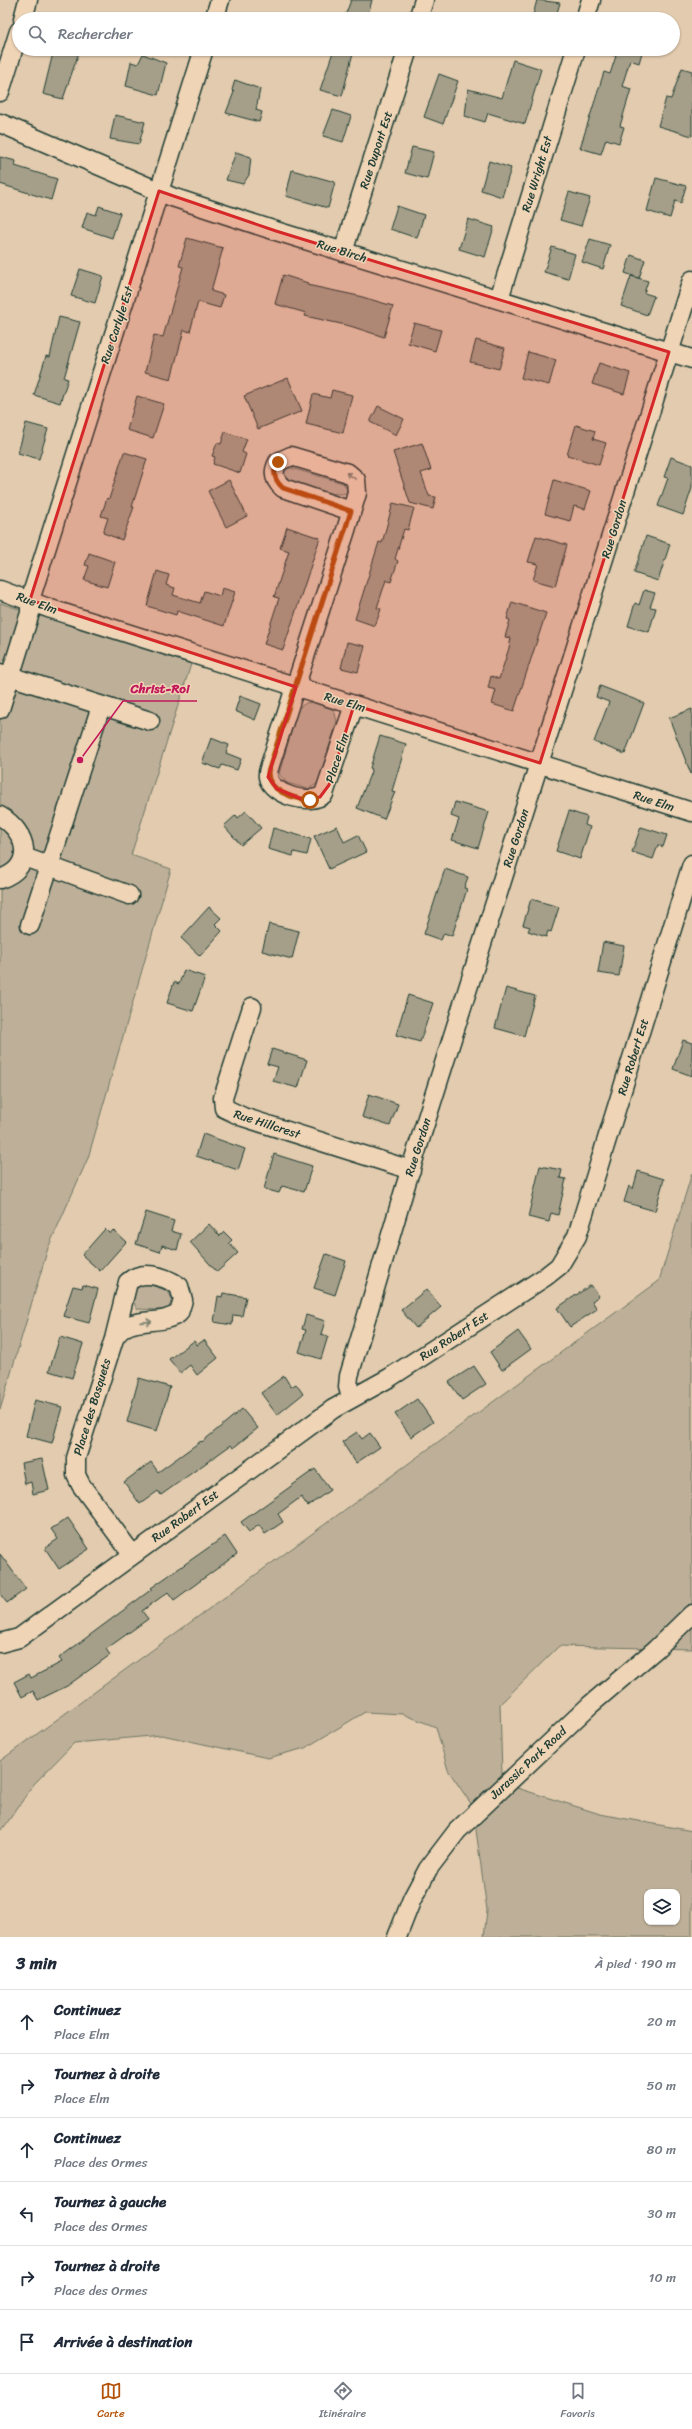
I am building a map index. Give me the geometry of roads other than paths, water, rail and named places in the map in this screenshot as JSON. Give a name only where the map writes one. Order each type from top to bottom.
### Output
[{"type":"street","points":[[25,12],[28,0]]},
{"type":"street","points":[[216,12],[220,0]]},
{"type":"street","points":[[420,12],[424,0]]},
{"type":"street","points":[[587,12],[591,0]]},
{"type":"street","points":[[0,92],[12,53]]},
{"type":"street","name":"Rue Carlyle Est","points":[[0,709],[5,674],[30,613],[30,600],[202,56]]},
{"type":"street","name":"Rue Dupont Est","points":[[343,252],[406,56]]},
{"type":"street","name":"Rue Wright Est","points":[[499,299],[574,56]]},
{"type":"street","name":"Rue Birch","points":[[0,123],[159,191],[343,252],[692,359]]},
{"type":"street","name":"Rue Gordon","points":[[352,1397],[348,1387],[349,1376],[411,1170],[692,280]]},
{"type":"street","points":[[296,687],[351,511]]},
{"type":"street","name":"Rue Elm","points":[[0,590],[296,687],[692,812]]},
{"type":"street","points":[[5,674],[150,721]]},
{"type":"street","name":"Place Elm","points":[[296,687],[268,777],[277,789],[304,800],[315,800],[327,789],[354,705]]},
{"type":"street","points":[[30,925],[101,706]]},
{"type":"street","points":[[0,816],[15,827],[21,836],[24,856],[9,876],[0,879]]},
{"type":"street","points":[[24,856],[129,895]]},
{"type":"street","name":"Rue Robert Est","points":[[0,1643],[19,1638],[132,1554],[352,1397],[389,1378],[534,1285],[559,1266],[577,1236],[692,864]]},
{"type":"street","name":"Rue Hillcrest","points":[[252,1007],[223,1098],[224,1108],[243,1117],[411,1170]]},
{"type":"street","name":"Place des Bosquets","points":[[114,1339],[78,1448],[75,1466],[81,1485],[132,1554]]},
{"type":"street","name":"Jurassic Park Road","points":[[397,1937],[421,1881],[436,1857],[457,1831],[590,1705],[656,1649],[692,1614]]},
{"type":"place","name":"Christ-Roi","points":[[80,760]]}]
